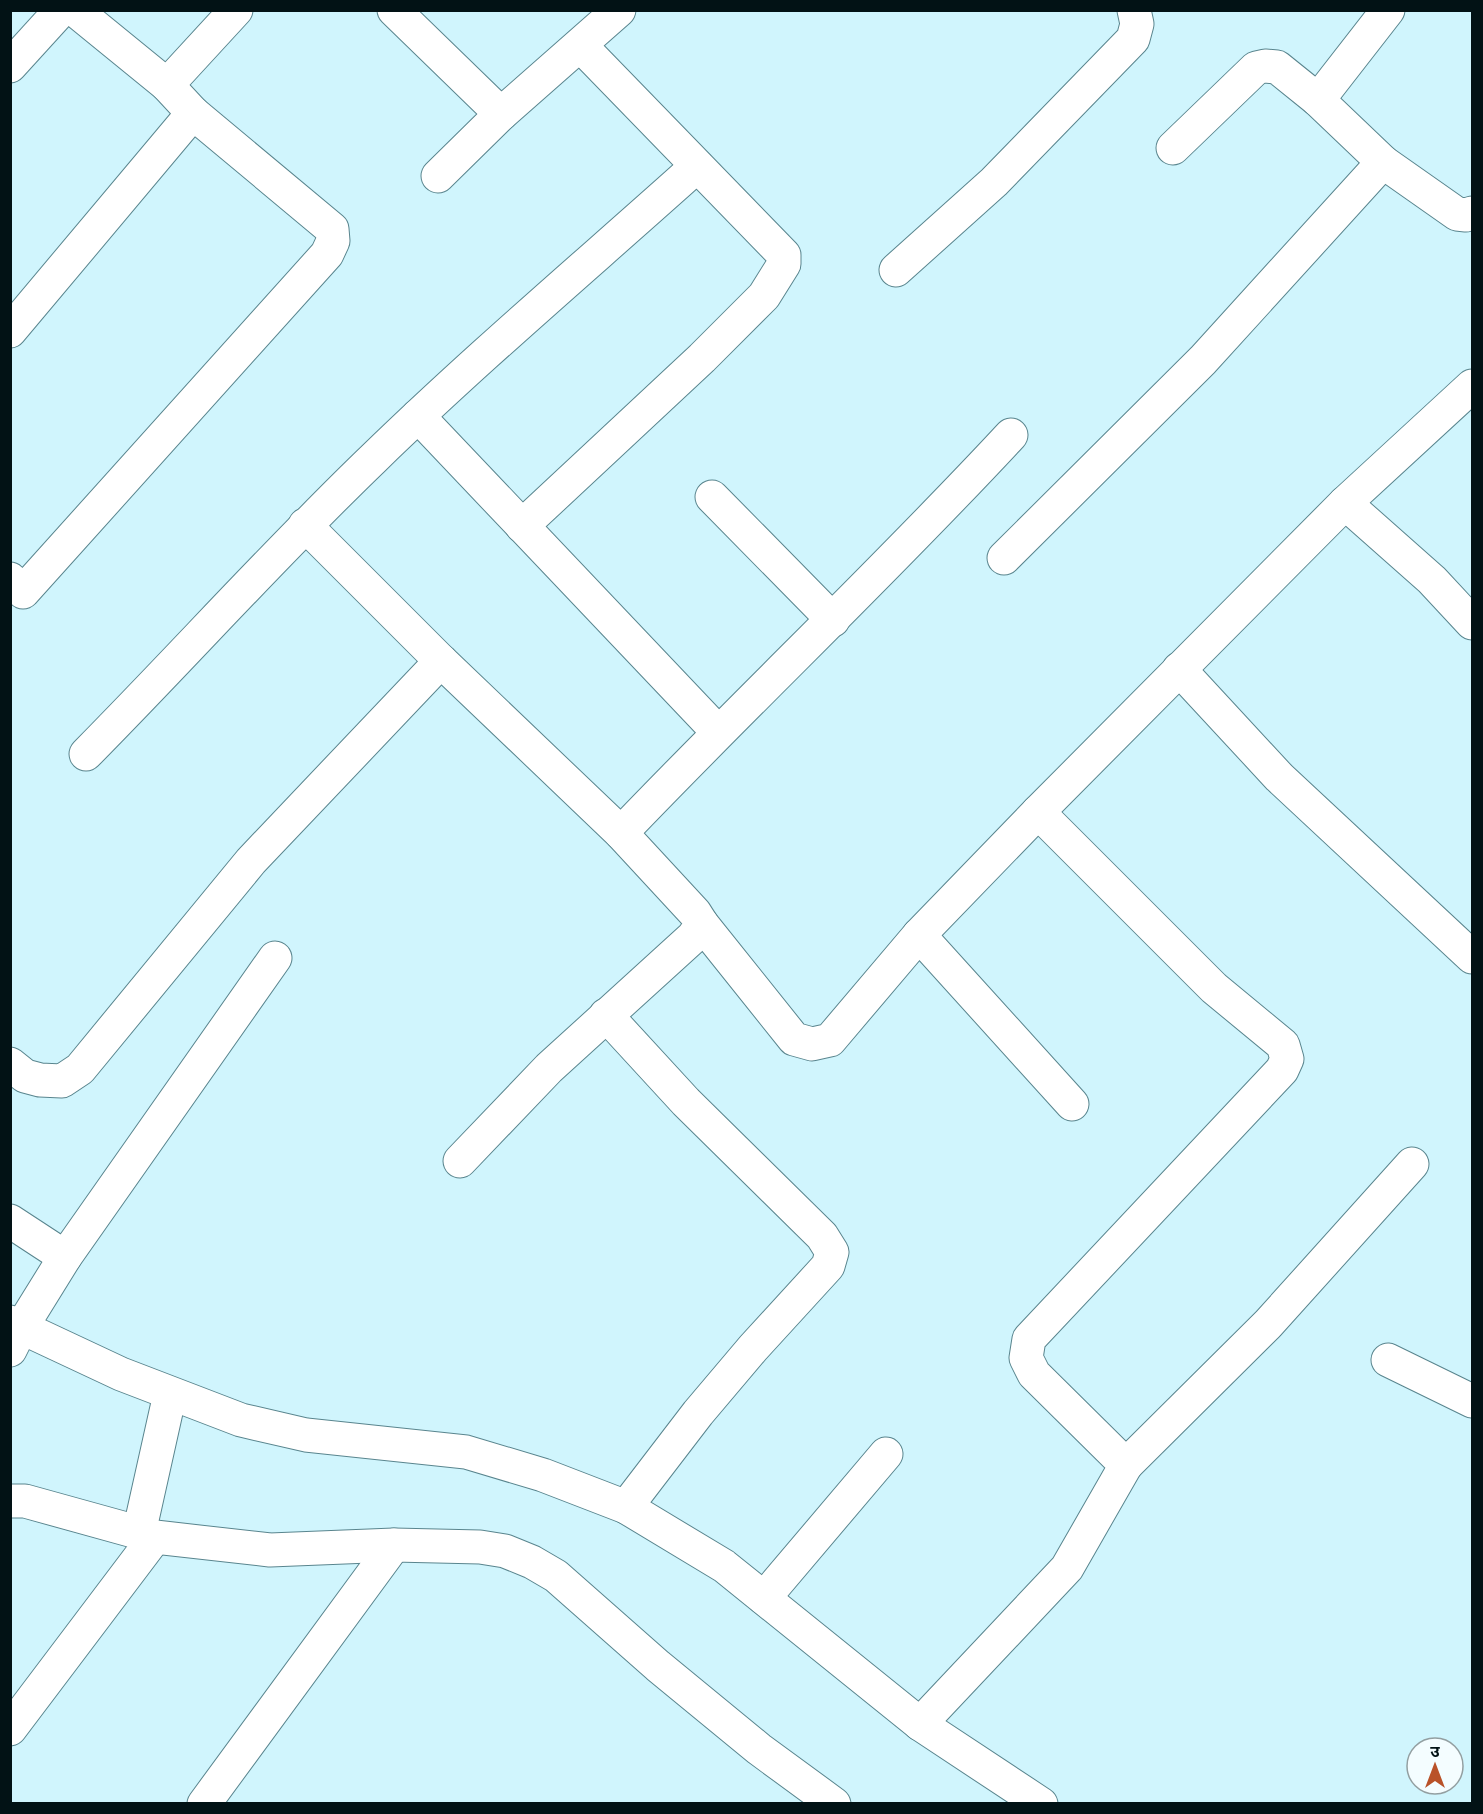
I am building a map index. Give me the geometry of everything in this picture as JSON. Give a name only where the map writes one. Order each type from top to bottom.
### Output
[{"type":"street","points":[[10,66],[61,10]]},
{"type":"street","points":[[15,592],[327,254],[333,241],[332,229],[193,113],[168,85],[75,10]]},
{"type":"street","points":[[168,85],[236,10]]},
{"type":"street","points":[[394,10],[501,114]]},
{"type":"street","points":[[438,176],[501,114],[619,10]]},
{"type":"street","points":[[896,270],[994,182],[1133,39],[1137,24],[1134,10]]},
{"type":"street","points":[[1318,100],[1388,10]]},
{"type":"street","points":[[522,526],[764,296],[784,264],[784,255],[580,45]]},
{"type":"street","points":[[1173,148],[1256,68],[1277,67],[1318,100],[1383,162],[1457,214],[1473,213]]},
{"type":"street","points":[[10,331],[193,113]]},
{"type":"street","points":[[1004,558],[1203,360],[1383,162]]},
{"type":"street","points":[[86,754],[168,672],[305,525],[418,416],[697,166]]},
{"type":"street","points":[[305,525],[441,661],[621,833],[695,913],[794,1039],[812,1044],[830,1040],[919,935],[1038,812],[1345,503],[1473,386]]},
{"type":"street","points":[[418,416],[718,732]]},
{"type":"street","points":[[621,833],[718,732],[939,512],[1011,435]]},
{"type":"street","points":[[712,497],[833,620]]},
{"type":"street","points":[[1345,503],[1431,580],[1473,623]]},
{"type":"street","points":[[10,1064],[25,1076],[40,1080],[62,1081],[80,1069],[251,861],[441,661]]},
{"type":"street","points":[[1179,669],[1279,777],[1473,957]]},
{"type":"street","points":[[1038,812],[1214,987],[1283,1045],[1287,1059],[1282,1070],[1029,1339],[1026,1358],[1034,1374],[1126,1465]]},
{"type":"street","points":[[460,1161],[549,1068],[693,937],[702,924]]},
{"type":"street","points":[[919,935],[1072,1104]]},
{"type":"street","points":[[275,958],[14,1333],[241,1420],[306,1435],[466,1452],[543,1475],[626,1507],[724,1566],[920,1724],[1041,1803]]},
{"type":"street","points":[[606,1015],[686,1102],[822,1236],[832,1252],[828,1266],[753,1348],[698,1413],[626,1507]]},
{"type":"street","points":[[920,1724],[1067,1568],[1126,1465],[1268,1324],[1412,1164]]},
{"type":"street","points":[[10,1221],[65,1257]]},
{"type":"street","points":[[1388,1360],[1466,1388]]},
{"type":"street","points":[[10,1730],[147,1535],[170,1394]]},
{"type":"street","points":[[764,1598],[886,1454]]},
{"type":"street","points":[[10,1501],[25,1501],[147,1535],[270,1550],[394,1545],[480,1547],[505,1551],[532,1562],[556,1576],[658,1666],[759,1749],[830,1802]]},
{"type":"street","points":[[204,1803],[394,1545]]}]
